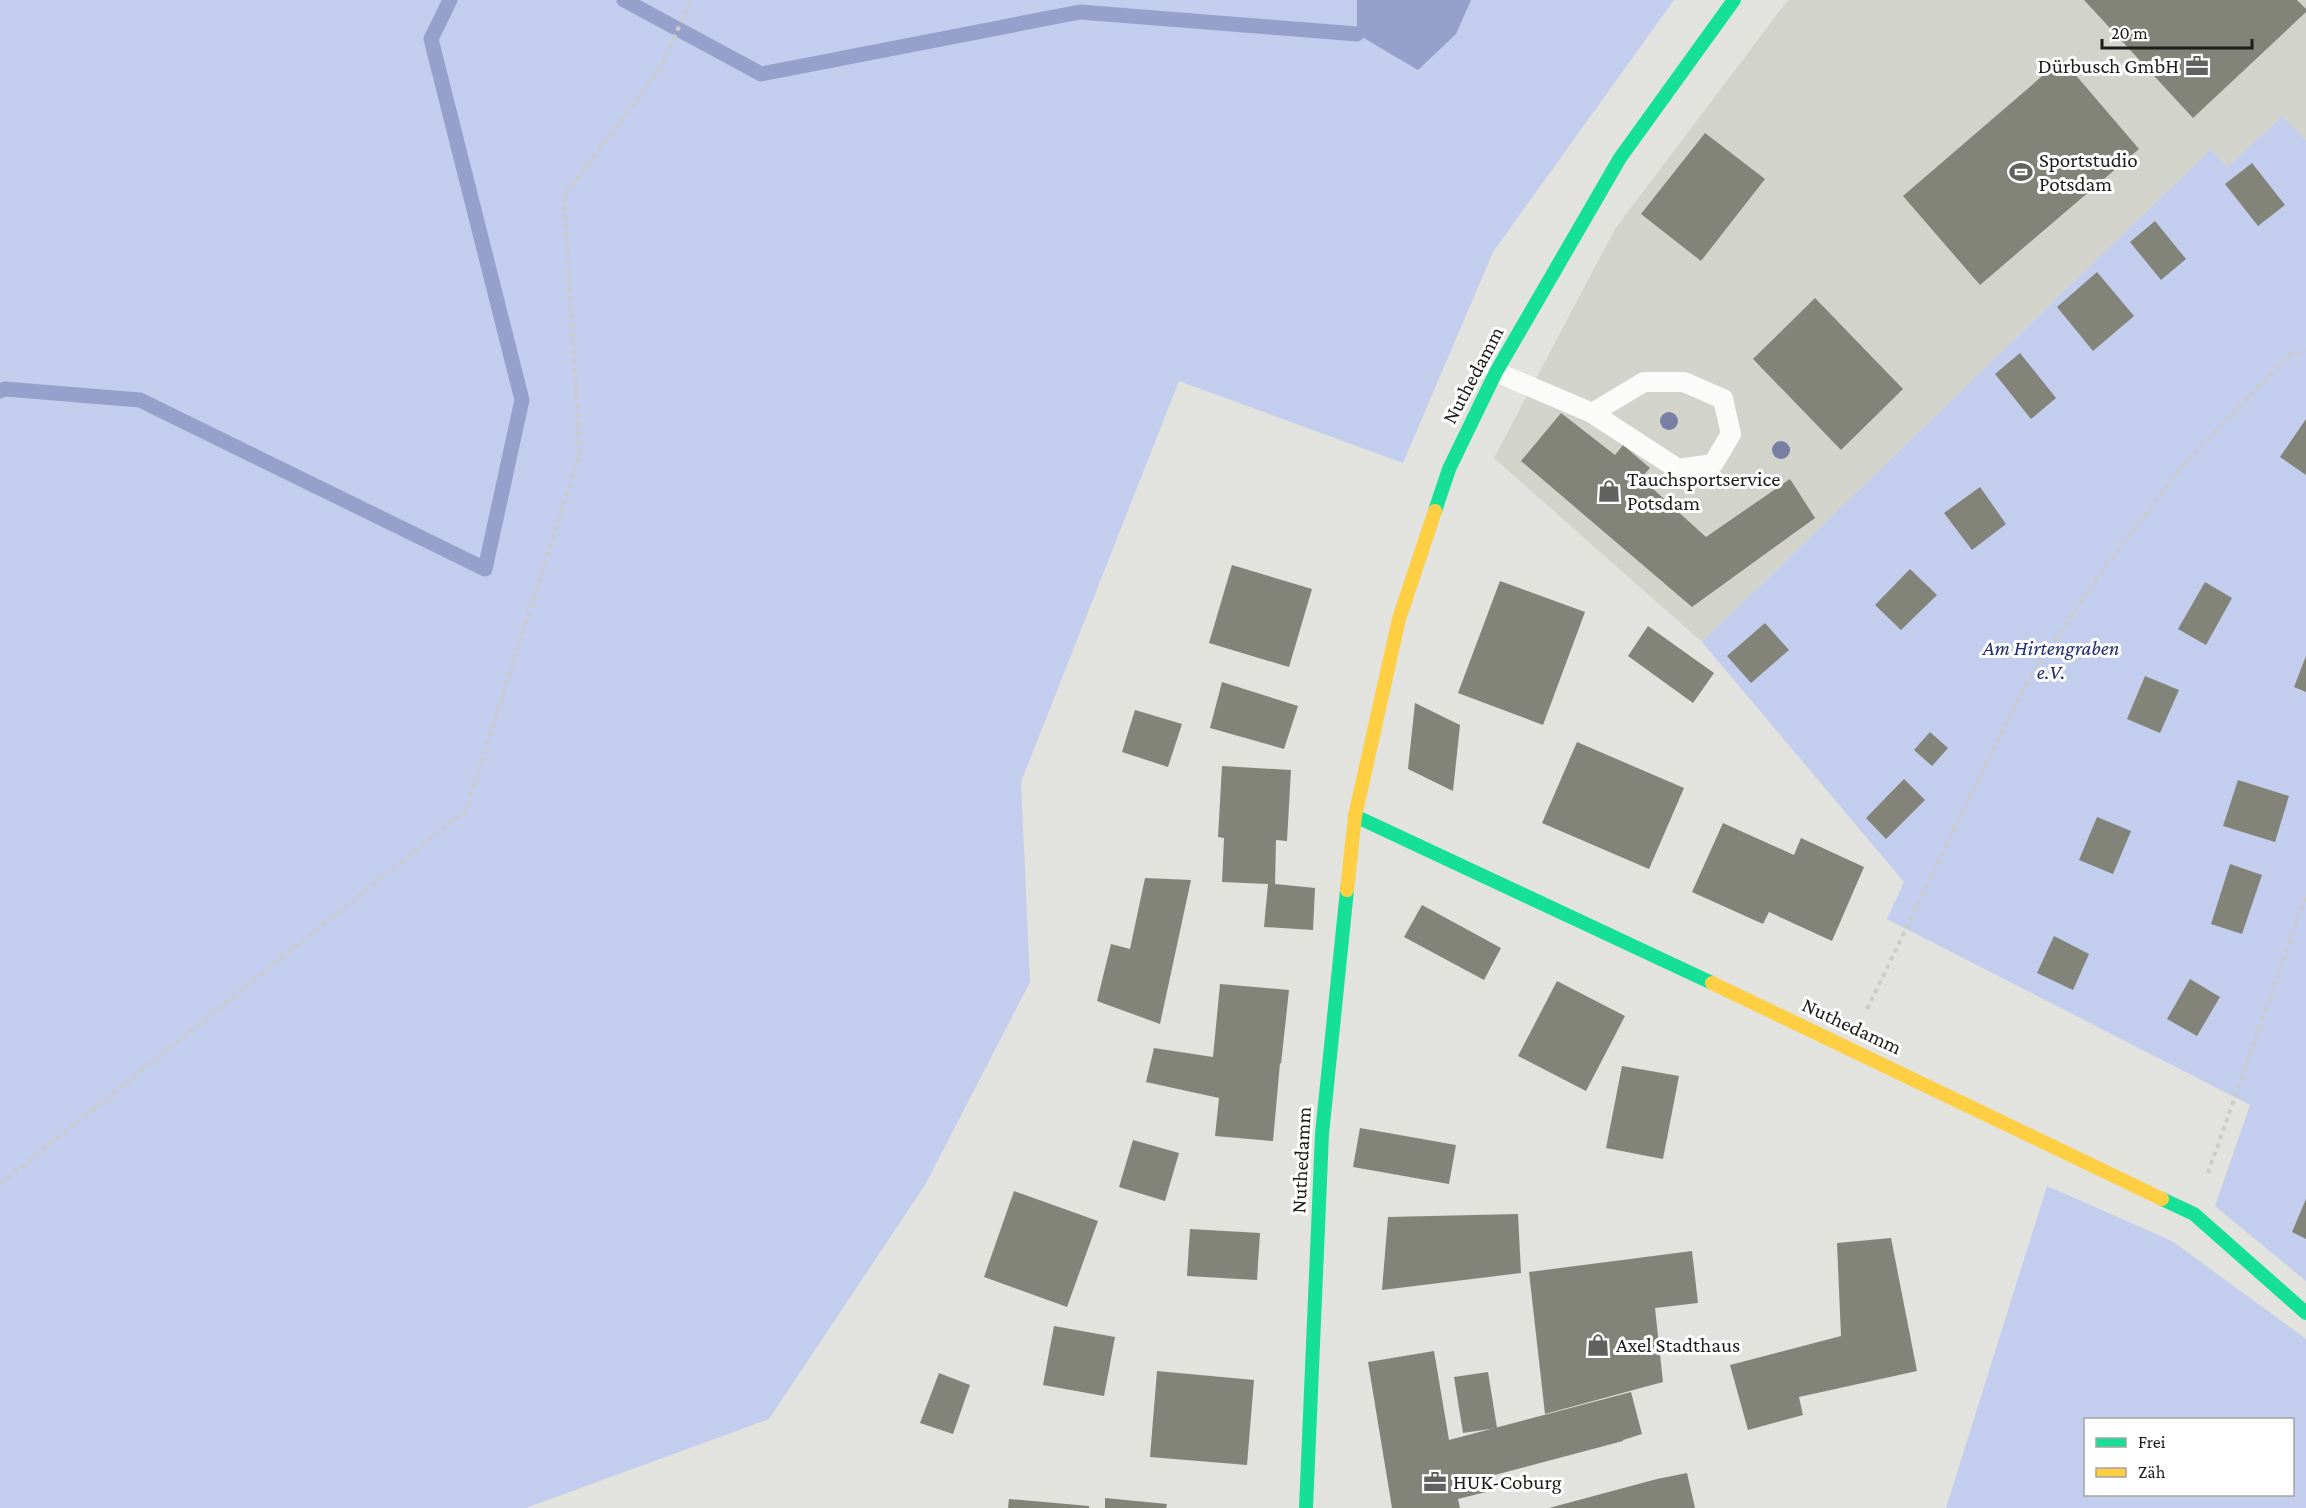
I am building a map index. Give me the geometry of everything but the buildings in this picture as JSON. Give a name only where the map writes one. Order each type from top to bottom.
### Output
[{"type":"street","name":"Nuthedamm","points":[[1306,1508],[1322,1134],[1355,816],[1399,619],[1449,468],[1496,372],[1620,158],[1734,0]]},
{"type":"street","name":"Nuthedamm","points":[[1355,816],[1848,1047],[2194,1214],[2306,1313]]},
{"type":"lane","points":[[1496,372],[1592,413],[1678,469],[1713,464],[1731,434],[1723,399],[1684,382],[1644,382],[1592,413]]},
{"type":"path","points":[[0,1184],[466,810],[580,453],[564,196],[661,67],[691,0]]},
{"type":"path","points":[[1848,1047],[2024,687],[2095,580],[2185,463],[2289,355],[2306,351]]},
{"type":"path","points":[[2194,1214],[2306,896]]},
{"type":"shaded area","points":[[1357,0],[1471,0],[1456,34],[1418,70],[1357,34]]},
{"type":"shaded area","points":[[1788,0],[2306,0],[2306,140],[2283,116],[2227,167],[2211,149],[1702,642],[1494,458],[1615,229]]},
{"type":"green space","points":[[0,0],[1674,0],[1493,252],[1403,463],[1179,381],[1021,782],[1030,982],[925,1185],[769,1419],[526,1508],[0,1508]]},
{"type":"green space","name":"Am Hirtengraben e.V.","points":[[2283,116],[2306,140],[2306,1281],[2215,1206],[2250,1105],[1887,919],[1904,882],[1702,642],[2211,149],[2227,167]]},
{"type":"green space","points":[[2047,1186],[2172,1241],[2306,1339],[2306,1508],[1946,1508]]},
{"type":"waterway","points":[[0,391],[5,389],[140,400],[485,569],[522,400],[431,39],[450,0]]},
{"type":"waterway","points":[[624,0],[761,74],[1080,12],[1357,34]]},
{"type":"traffic: fast","points":[[1435,511],[1449,469],[1496,372],[1620,158],[1734,0]]},
{"type":"traffic: fast","points":[[1355,816],[1712,983]]},
{"type":"traffic: fast","points":[[1306,1508],[1322,1134],[1347,890]]},
{"type":"traffic: fast","points":[[2162,1199],[2194,1214],[2306,1313]]},
{"type":"traffic: slow","points":[[1347,890],[1355,816],[1399,619],[1435,511]]},
{"type":"traffic: slow","points":[[1712,983],[2162,1199]]},
{"type":"place","name":"Dürbusch GmbH","points":[[2197,66]]},
{"type":"place","name":"Sportstudio Potsdam","points":[[2021,172]]},
{"type":"place","name":"Tauchsportservice Potsdam","points":[[1609,491]]},
{"type":"place","name":"Axel Stadthaus","points":[[1598,1345]]},
{"type":"place","name":"HUK-Coburg","points":[[1435,1482]]}]
